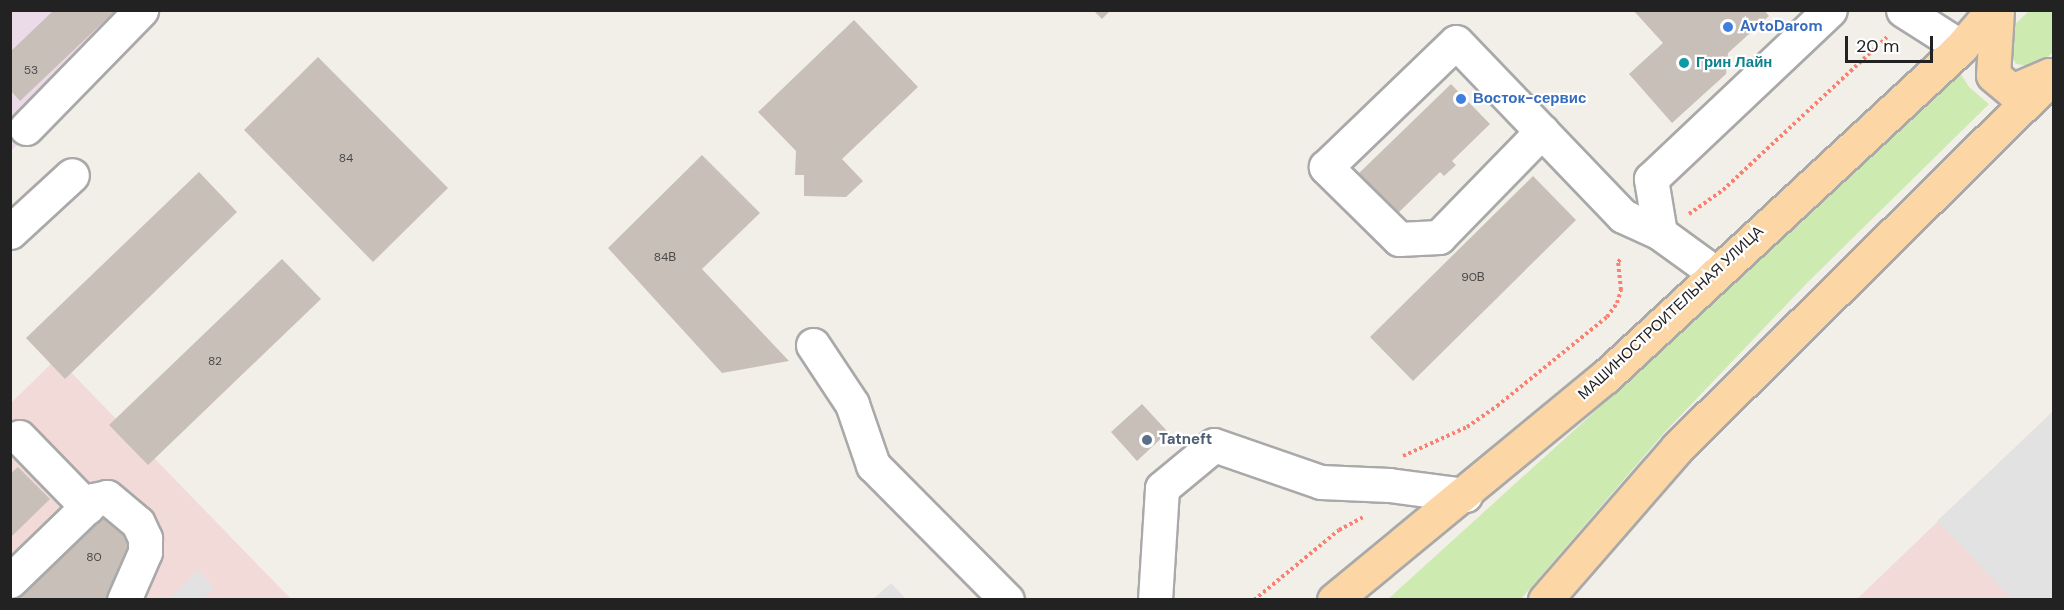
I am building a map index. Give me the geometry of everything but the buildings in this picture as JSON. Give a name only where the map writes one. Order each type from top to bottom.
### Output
[{"type":"main road","name":"МАШИНОСТРОИТЕЛЬНАЯ УЛИЦА","points":[[1334,600],[1465,495],[1605,377],[1961,47],[1995,10]]},
{"type":"main road","points":[[1995,10],[1993,75],[2012,91],[2054,74]]},
{"type":"main road","points":[[1545,600],[1677,448],[2054,74]]},
{"type":"lane","points":[[26,128],[141,10]]},
{"type":"lane","points":[[1715,273],[1673,225],[1651,179],[1830,10]]},
{"type":"lane","points":[[1898,21],[1961,47]]},
{"type":"lane","points":[[1542,131],[1439,237],[1399,239],[1326,167],[1456,42],[1542,131],[1623,216],[1673,225]]},
{"type":"lane","points":[[10,232],[72,175]]},
{"type":"lane","points":[[813,345],[852,404],[873,465],[1007,600]]},
{"type":"lane","points":[[19,437],[87,507]]},
{"type":"lane","points":[[1155,600],[1162,488],[1214,445],[1321,482],[1389,485],[1465,495]]},
{"type":"lane","points":[[10,581],[87,507],[107,496],[116,501],[143,531],[145,552],[124,600]]},
{"type":"path","points":[[1673,225],[1723,190],[1898,21]]},
{"type":"path","points":[[1403,460],[1403,453],[1467,427],[1497,406],[1607,316],[1617,303],[1621,290],[1618,262],[1621,259]]},
{"type":"path","points":[[1254,600],[1339,530],[1366,515]]},
{"type":"shaded area","points":[[11,11],[157,11],[11,151]]},
{"type":"shaded area","points":[[57,358],[291,599],[11,600],[11,403]]},
{"type":"shaded area","points":[[2053,411],[2053,599],[1857,599]]},
{"type":"shaded area","points":[[2053,412],[2053,599],[2012,599],[1937,521]]},
{"type":"shaded area","points":[[198,570],[214,587],[202,599],[168,599]]},
{"type":"shaded area","points":[[891,583],[906,599],[873,599]]},
{"type":"green space","points":[[2029,11],[2053,11],[2053,52],[2038,67],[2016,64],[2007,49],[2010,29]]},
{"type":"green space","points":[[1953,61],[1969,87],[1989,104],[1807,283],[1664,433],[1521,599],[1387,600],[1636,374]]},
{"type":"place","name":"AvtoDarom","points":[[1728,27]]},
{"type":"place","name":"Грин Лайн","points":[[1684,63]]},
{"type":"place","name":"Восток-сервис","points":[[1461,99]]},
{"type":"place","name":"Tatneft","points":[[1147,440]]}]
